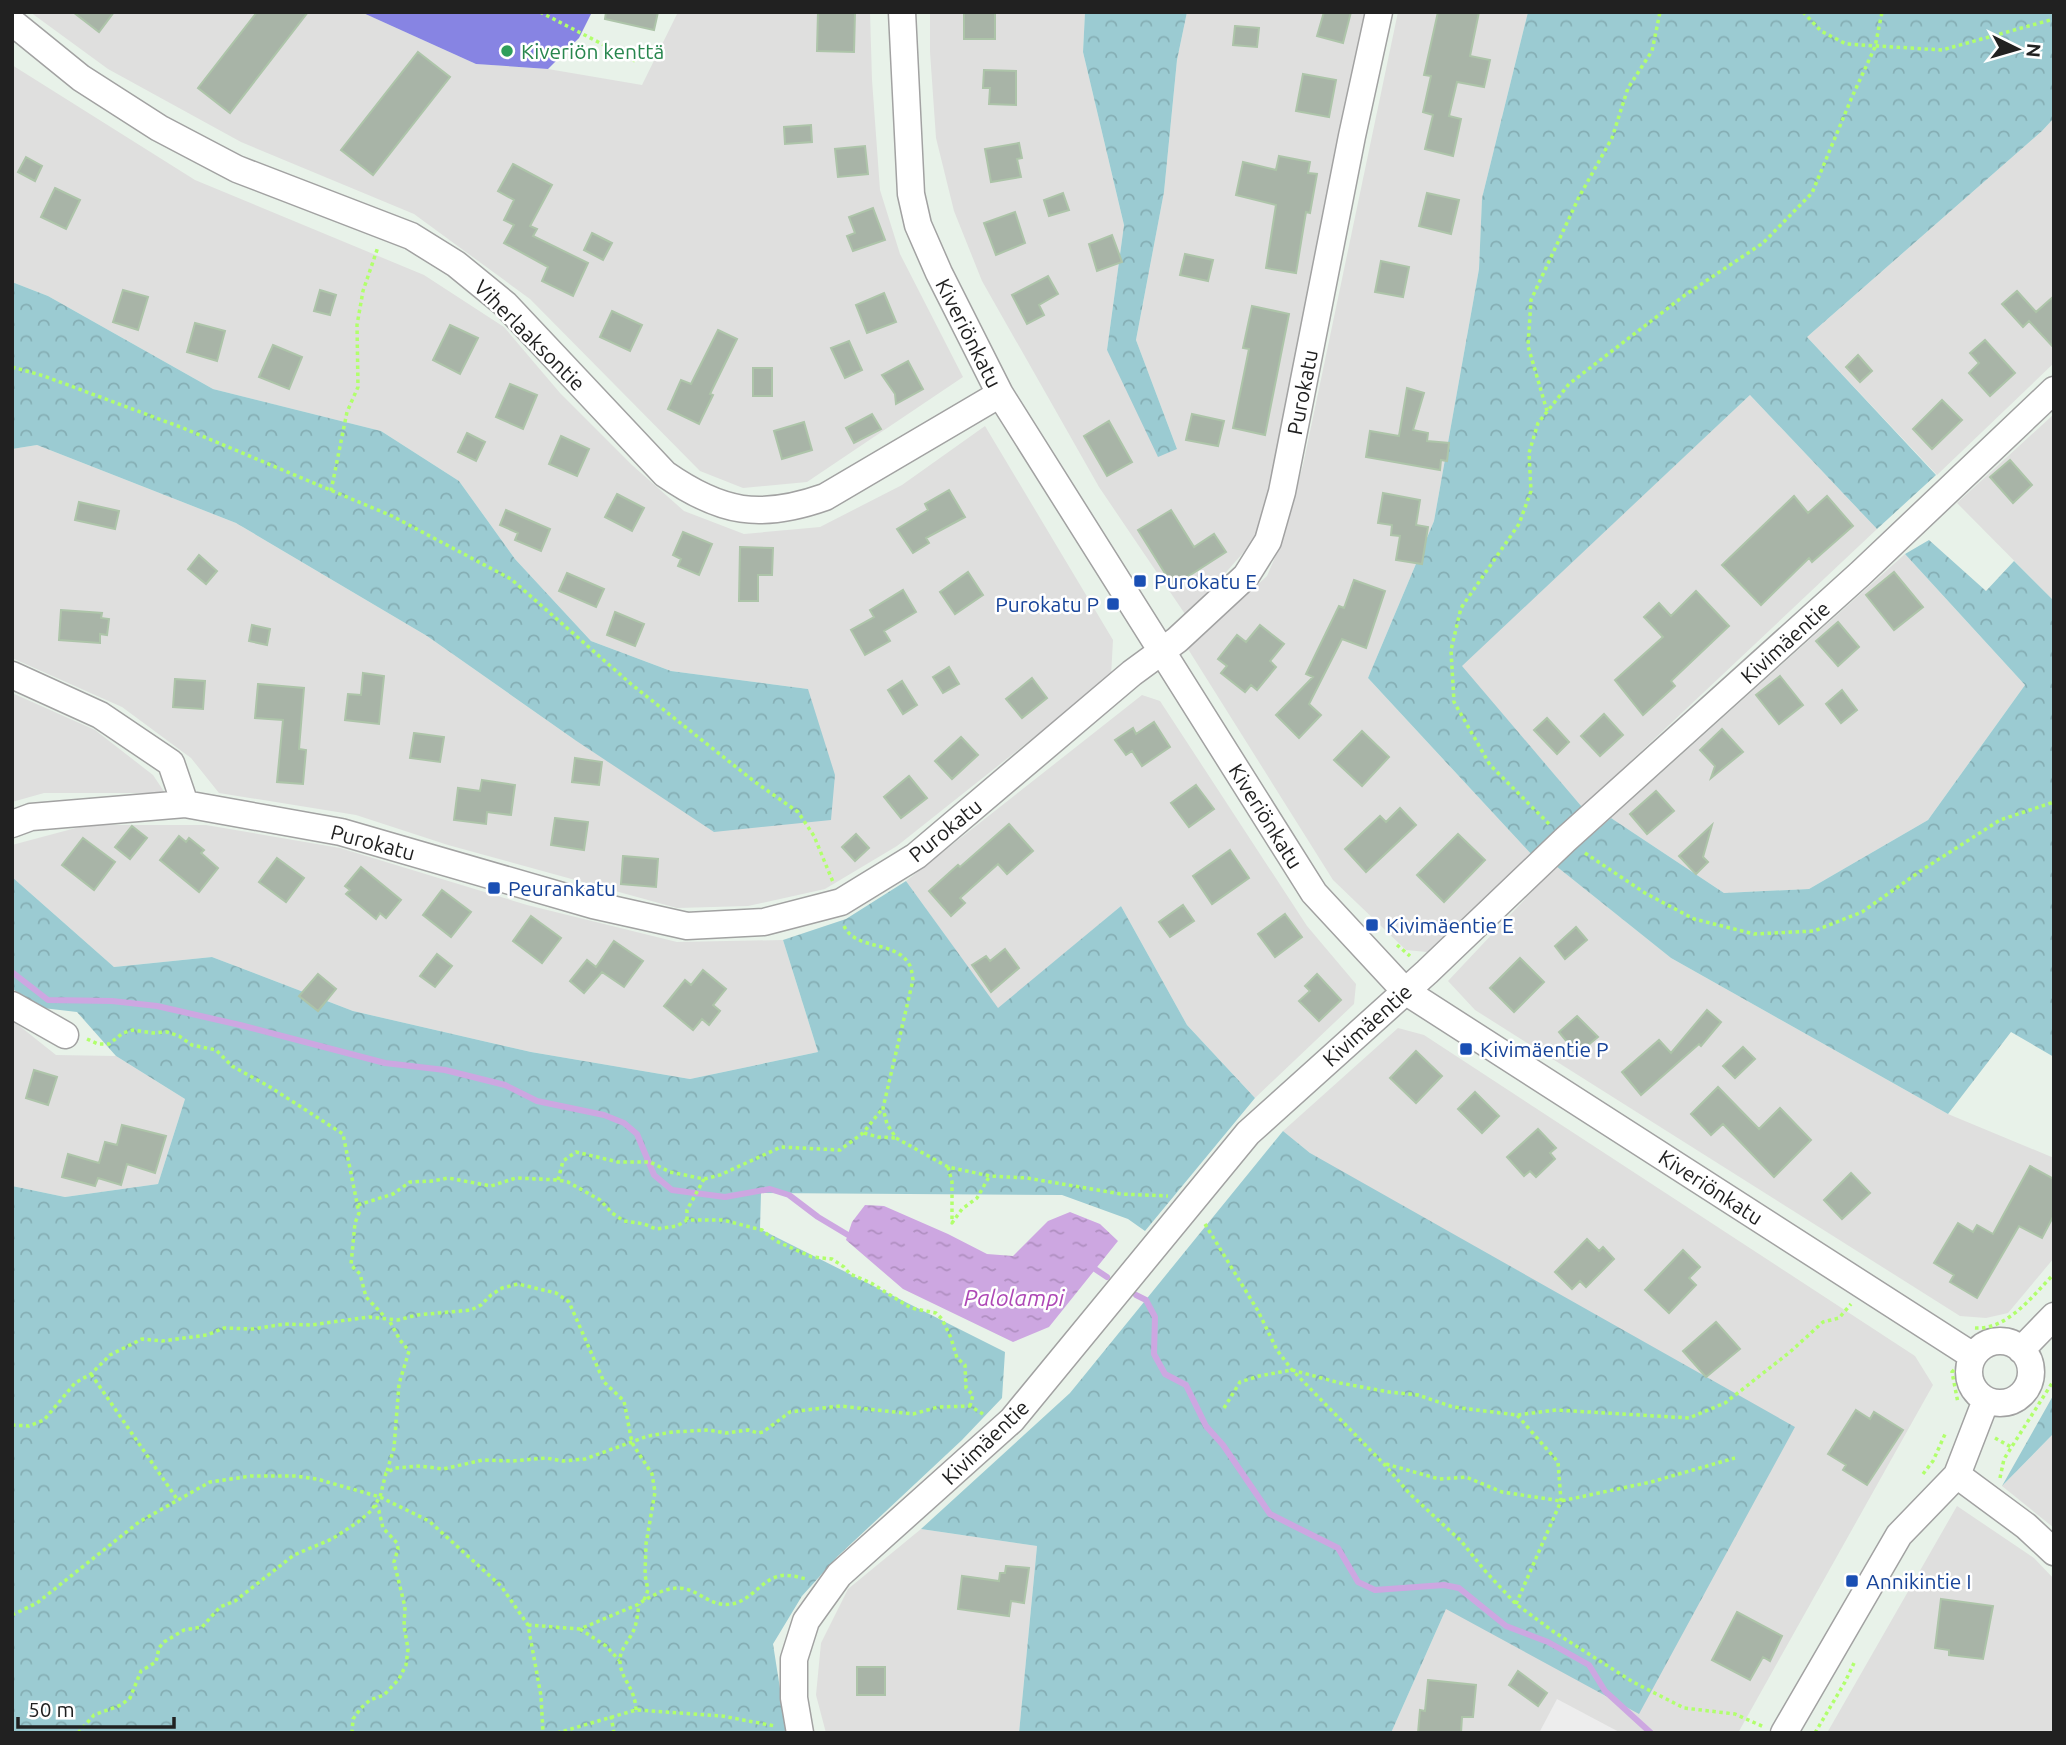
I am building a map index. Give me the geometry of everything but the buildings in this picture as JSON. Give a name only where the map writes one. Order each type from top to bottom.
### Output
[{"type":"street","name":"Kiveriönkatu","points":[[902,12],[911,194],[918,225],[939,273],[1000,394],[1314,893],[1405,990],[1973,1356]]},
{"type":"street","name":"Purokatu","points":[[12,824],[31,817],[184,803],[341,832],[593,905],[687,926],[764,922],[841,902],[916,856],[1177,640],[1247,576],[1268,541],[1283,492],[1352,136],[1379,12]]},
{"type":"street","name":"Viherlaaksontie","points":[[12,23],[81,78],[159,128],[237,169],[411,236],[456,264],[505,304],[665,474],[694,494],[728,506],[764,511],[796,507],[825,497],[1000,394]]},
{"type":"street","name":"Kivimäentie","points":[[799,1731],[794,1698],[794,1659],[806,1621],[839,1575],[1012,1420],[1248,1133],[1427,972],[1565,840],[1860,574],[2054,390]]},
{"type":"street","points":[[12,676],[100,715],[171,763],[184,803]]},
{"type":"street","points":[[12,1005],[65,1034]]},
{"type":"street","points":[[2021,1350],[2054,1316]]},
{"type":"street","points":[[1995,1342],[2013,1344],[2021,1350],[2030,1366],[2027,1385],[2014,1399],[1995,1403],[1986,1400],[1972,1386],[1969,1376],[1973,1356],[1979,1349],[1995,1342]]},
{"type":"street","points":[[1775,1730],[1899,1535],[1957,1475],[1986,1400]]},
{"type":"street","points":[[1957,1475],[1997,1487],[2026,1526],[2054,1552]]},
{"type":"path","points":[[540,12],[635,61]]},
{"type":"path","points":[[1547,411],[1528,346],[1531,300],[1579,197],[1612,138],[1628,88],[1651,51],[1660,12]]},
{"type":"path","points":[[1803,12],[1821,31],[1846,44],[1942,50],[2054,19]]},
{"type":"path","points":[[1882,12],[1875,47],[1812,193],[1763,243],[1685,295],[1569,384],[1538,423],[1529,453],[1531,491],[1519,524],[1461,608],[1451,650],[1454,702],[1490,765],[1565,840],[1645,893],[1694,919],[1754,934],[1814,931],[1862,912],[2000,820],[2054,802]]},
{"type":"path","points":[[331,491],[346,412],[358,387],[357,325],[363,291],[385,226]]},
{"type":"path","points":[[12,367],[44,376],[183,428],[392,516],[511,579],[631,684],[755,782],[798,812],[814,836],[841,902],[842,922],[846,932],[859,940],[894,950],[909,963],[914,980],[883,1108],[863,1133],[840,1150],[782,1147],[704,1180],[670,1172],[650,1162],[618,1162],[576,1152],[563,1161],[558,1181]]},
{"type":"path","points":[[1390,939],[1427,972]]},
{"type":"path","points":[[65,1034],[74,1033],[98,1044],[109,1044],[123,1033],[133,1030],[167,1032],[192,1045],[216,1049],[232,1066],[270,1087],[343,1135],[359,1213],[355,1223],[351,1265],[360,1274],[370,1303],[383,1312],[410,1351],[399,1384],[394,1448],[380,1497],[375,1505],[358,1522],[331,1539],[294,1555],[235,1601],[220,1607],[202,1627],[184,1630],[164,1642],[159,1648],[156,1662],[142,1671],[130,1698],[121,1705],[94,1715],[78,1733]]},
{"type":"path","points":[[883,1108],[887,1124],[896,1138]]},
{"type":"path","points":[[863,1133],[896,1138],[948,1167],[990,1176],[1027,1178],[1121,1194],[1164,1195],[1192,1202],[1258,1311],[1277,1350],[1292,1370],[1409,1493],[1461,1541],[1516,1604],[1554,1632],[1633,1682],[1684,1708],[1735,1714],[1775,1730]]},
{"type":"path","points":[[948,1167],[952,1182],[952,1223],[962,1209],[976,1198],[990,1176]]},
{"type":"path","points":[[358,1205],[393,1194],[410,1182],[448,1178],[491,1186],[516,1178],[568,1182],[600,1200],[611,1213],[624,1221],[656,1229],[677,1226],[687,1220],[723,1220],[762,1230],[776,1241],[799,1251],[825,1260],[832,1259],[850,1274],[871,1283],[911,1308],[936,1313],[951,1338],[957,1358],[965,1365],[966,1388],[972,1395],[970,1406]]},
{"type":"path","points":[[687,1220],[687,1210],[704,1180]]},
{"type":"path","points":[[1966,1326],[1979,1329],[2000,1324],[2027,1302],[2054,1274]]},
{"type":"path","points":[[12,1425],[29,1426],[44,1420],[75,1383],[91,1374],[110,1354],[142,1339],[162,1341],[207,1335],[223,1328],[312,1325],[369,1317],[398,1320],[418,1315],[471,1310],[502,1288],[518,1284],[556,1293],[569,1302],[604,1382],[624,1401],[632,1443],[652,1474],[655,1492],[646,1544],[645,1575],[648,1590],[644,1600]]},
{"type":"path","points":[[1224,1408],[1240,1382],[1292,1370],[1340,1383],[1418,1395],[1453,1407],[1517,1415],[1556,1410],[1689,1418],[1725,1403],[1790,1352],[1823,1322],[1839,1318],[1854,1301],[1848,1297]]},
{"type":"path","points":[[91,1374],[177,1500]]},
{"type":"path","points":[[1997,1487],[2004,1459],[2054,1380]]},
{"type":"path","points":[[386,1473],[395,1468],[420,1466],[443,1469],[483,1460],[546,1458],[563,1461],[585,1458],[648,1436],[673,1432],[708,1430],[726,1433],[748,1430],[758,1433],[790,1412],[840,1406],[913,1414],[938,1407],[970,1406],[988,1418],[1012,1420]]},
{"type":"path","points":[[1516,1604],[1561,1501],[1558,1462],[1517,1415]]},
{"type":"path","points":[[1384,1464],[1439,1479],[1466,1477],[1502,1492],[1561,1501],[1651,1482],[1735,1458]]},
{"type":"path","points":[[12,1615],[37,1603],[139,1522],[210,1482],[251,1476],[317,1479],[380,1497],[429,1521],[501,1586],[528,1625],[541,1696],[543,1733]]},
{"type":"path","points":[[352,1733],[353,1719],[361,1708],[370,1700],[384,1695],[399,1679],[406,1665],[408,1648],[404,1626],[405,1607],[394,1562],[397,1543],[383,1528],[375,1505]]},
{"type":"path","points":[[528,1625],[580,1629],[639,1605],[668,1589],[681,1587],[717,1604],[732,1604],[757,1591],[775,1577],[783,1575],[807,1579],[826,1574],[839,1575]]},
{"type":"path","points":[[619,1660],[635,1629],[639,1605]]},
{"type":"path","points":[[580,1629],[607,1646],[619,1660],[623,1674],[635,1695],[636,1710]]},
{"type":"path","points":[[1815,1733],[1857,1656]]},
{"type":"path","points":[[557,1733],[636,1710],[722,1716],[799,1731]]},
{"type":"path","points":[[611,1716],[614,1733]]},
{"type":"shaded area","points":[[30,12],[361,12],[476,64],[548,69],[642,85],[678,12],[870,12],[880,190],[900,254],[963,377],[807,482],[743,488],[700,471],[530,299],[414,214],[241,142],[108,69]]},
{"type":"shaded area","name":"Kiveriön kenttä","points":[[361,12],[592,12],[579,38],[548,69],[476,64]]},
{"type":"shaded area","points":[[930,12],[1085,12],[1083,52],[1124,225],[1107,350],[1177,449],[1136,340],[1164,192],[1177,60],[1187,12],[1369,12],[1263,530],[1187,617],[1099,487],[982,281],[954,211],[936,138]]},
{"type":"shaded area","points":[[1398,12],[1528,12],[1482,198],[1479,269],[1434,521],[1368,678],[1532,855],[1427,952],[1406,950],[1333,880],[1188,649],[1267,576],[1282,541],[1303,465]]},
{"type":"shaded area","points":[[12,65],[195,180],[424,275],[504,327],[560,393],[632,465],[684,511],[744,534],[820,527],[902,485],[985,426],[1113,640],[1111,676],[897,846],[825,889],[748,906],[677,908],[448,845],[356,815],[219,793],[191,758],[122,707],[12,658],[12,449],[37,445],[236,523],[427,636],[575,740],[808,689],[671,671],[591,641],[515,559],[459,481],[381,431],[213,389],[48,296],[12,282]]},
{"type":"shaded area","points":[[2054,118],[2054,363],[1937,475],[1807,337]]},
{"type":"shaded area","points":[[1750,395],[1877,529],[1582,807],[1461,666]]},
{"type":"shaded area","points":[[2054,414],[2054,601],[1957,503]]},
{"type":"shaded area","points":[[1905,554],[2025,685],[1928,820],[1809,889],[1724,893],[1611,818]]},
{"type":"shaded area","points":[[12,693],[95,730],[153,775],[165,793],[44,793],[12,802]]},
{"type":"shaded area","points":[[1142,695],[1160,701],[1307,926],[1356,984],[1354,1004],[1255,1098],[1187,1025],[1121,906],[998,1009],[906,881]]},
{"type":"shaded area","points":[[87,825],[206,825],[340,848],[527,905],[677,942],[783,940],[818,1052],[690,1079],[531,1052],[353,1011],[212,957],[114,967],[12,877],[12,845]]},
{"type":"shaded area","points":[[1556,866],[1671,958],[1948,1114],[2054,1158],[2054,1258],[2008,1313],[1986,1318],[1960,1316],[1475,1010],[1448,981]]},
{"type":"shaded area","points":[[12,1020],[56,1055],[116,1056],[185,1099],[158,1184],[65,1197],[12,1186]]},
{"type":"shaded area","points":[[1398,1028],[1424,1035],[1915,1356],[1933,1385],[1738,1733],[1391,1733],[1446,1609],[1310,1153],[1283,1131]]},
{"type":"shaded area","points":[[2054,1433],[2054,1528],[2002,1486]]},
{"type":"shaded area","points":[[1957,1506],[2034,1558],[2054,1579],[2054,1733],[1827,1733]]},
{"type":"shaded area","points":[[921,1529],[1037,1546],[1019,1733],[826,1733],[816,1695],[821,1643],[848,1589]]},
{"type":"shaded area","points":[[1557,1699],[1621,1733],[1539,1733]]},
{"type":"green space","points":[[1085,12],[1187,12],[1177,60],[1164,192],[1136,340],[1177,449],[1158,457],[1107,350],[1124,225],[1083,52]]},
{"type":"green space","points":[[1528,12],[2054,12],[2054,118],[1807,337],[1936,475],[1877,529],[1750,395],[1462,666],[1582,807],[1532,855],[1368,678],[1434,521],[1479,269],[1482,198]]},
{"type":"green space","points":[[12,282],[48,296],[213,389],[381,431],[459,481],[515,559],[591,641],[671,671],[808,689],[835,775],[831,820],[714,832],[575,740],[427,636],[236,523],[37,445],[12,449]]},
{"type":"green space","points":[[1929,540],[1986,591],[2014,561],[2054,601],[2054,1057],[2011,1032],[1948,1114],[1671,958],[1556,866],[1611,818],[1724,893],[1809,889],[1928,820],[2025,685],[1905,554]]},
{"type":"green space","points":[[12,877],[114,967],[212,957],[353,1011],[531,1052],[690,1079],[818,1052],[783,940],[846,919],[906,881],[998,1008],[1121,906],[1187,1025],[1255,1098],[1145,1231],[1128,1219],[1062,1195],[761,1193],[760,1229],[1005,1352],[1002,1398],[962,1440],[838,1556],[802,1596],[773,1644],[787,1733],[12,1733],[12,1186],[65,1197],[158,1184],[185,1099],[116,1056],[77,1012],[34,1007],[12,988]]},
{"type":"green space","points":[[1283,1131],[1310,1153],[1795,1427],[1639,1714],[1446,1609],[1391,1733],[1019,1733],[1037,1546],[921,1529],[1070,1393]]},
{"type":"green space","points":[[2054,1394],[2054,1433],[2002,1486]]},
{"type":"water","name":"Palolampi","points":[[865,1205],[884,1206],[987,1254],[1013,1256],[1048,1221],[1070,1212],[1100,1224],[1118,1241],[1049,1327],[1013,1342],[903,1289],[846,1240],[852,1222]]},
{"type":"waterway","points":[[12,972],[48,1000],[112,1001],[157,1006],[385,1063],[445,1070],[505,1085],[537,1101],[604,1115],[624,1123],[637,1134],[654,1175],[672,1190],[725,1197],[770,1189],[789,1195],[848,1235]]},
{"type":"waterway","points":[[1095,1269],[1107,1277]]},
{"type":"waterway","points":[[1136,1295],[1146,1300],[1155,1317],[1154,1354],[1165,1374],[1186,1385],[1206,1426],[1223,1445],[1270,1514],[1338,1548],[1358,1582],[1375,1590],[1444,1585],[1459,1588],[1506,1626],[1548,1642],[1589,1665],[1605,1691],[1651,1733]]},
{"type":"place","name":"Kiveriön kenttä","points":[[507,51]]},
{"type":"place","name":"Purokatu E","points":[[1140,581]]},
{"type":"place","name":"Purokatu P","points":[[1113,604]]},
{"type":"place","name":"Peurankatu","points":[[494,888]]},
{"type":"place","name":"Kivimäentie E","points":[[1372,925]]},
{"type":"place","name":"Kivimäentie P","points":[[1466,1049]]},
{"type":"place","name":"Annikintie I","points":[[1852,1581]]}]
